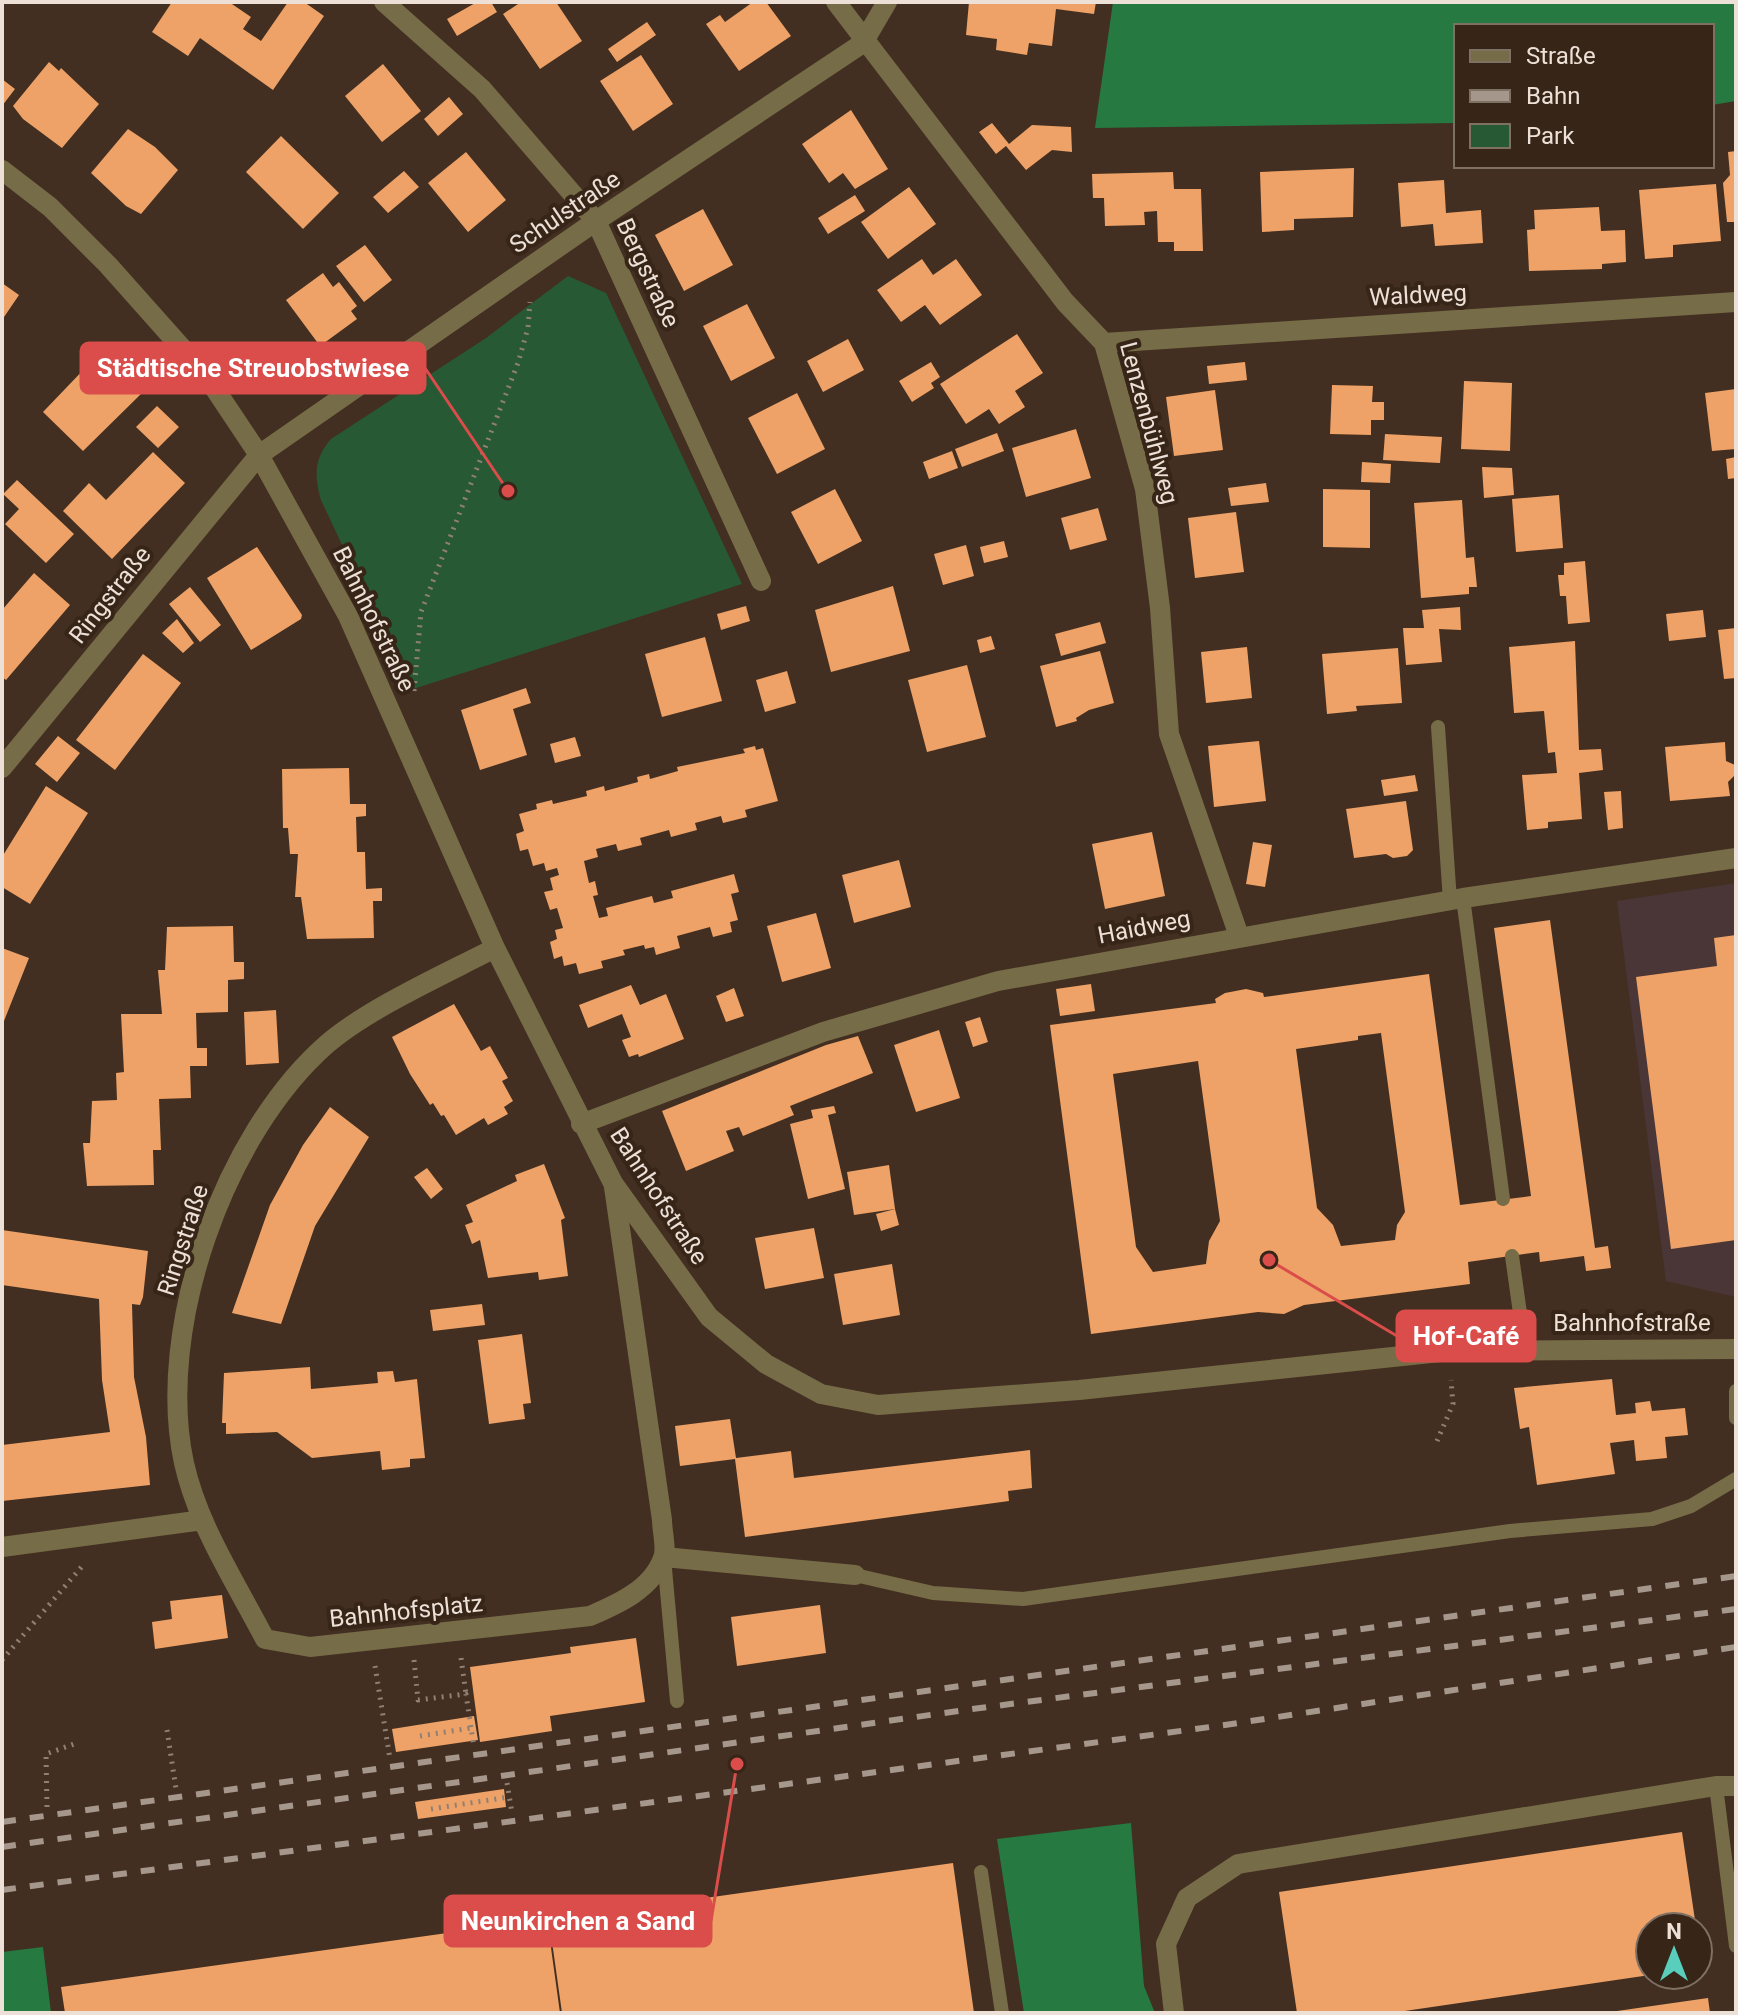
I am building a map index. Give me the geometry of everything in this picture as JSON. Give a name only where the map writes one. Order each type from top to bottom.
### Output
[{"type":"street","name":"Bergstraße","points":[[384,2],[482,89],[545,166],[596,221],[761,581]]},
{"type":"street","name":"Lenzenbühlweg","points":[[836,2],[863,43],[1065,302],[1104,343],[1145,489],[1160,608],[1169,734],[1239,936]]},
{"type":"street","name":"Schulstraße","points":[[259,455],[596,221],[863,43],[887,2]]},
{"type":"street","name":"Bahnhofstraße","points":[[2,170],[50,207],[108,265],[205,374],[259,455],[348,616],[495,948],[613,1183],[709,1317],[766,1364],[821,1394],[878,1405],[1079,1390],[1450,1351],[1736,1349]]},
{"type":"street","name":"Waldweg","points":[[1104,343],[1736,302]]},
{"type":"street","name":"Ringstraße","points":[[2,768],[259,455]]},
{"type":"street","name":"Haidweg","points":[[581,1124],[823,1032],[969,989],[1239,936],[1736,858]]},
{"type":"street","name":"Ringstraße","points":[[203,1520],[184,1464],[177,1401],[188,1299],[207,1237],[247,1141],[278,1096],[328,1043],[408,993],[495,948]]},
{"type":"street","points":[[613,1183],[664,1557],[855,1575]]},
{"type":"street","points":[[2,1547],[203,1520]]},
{"type":"street","name":"Bahnhofsplatz","points":[[203,1520],[265,1639],[310,1647],[590,1616],[624,1602],[643,1586],[664,1557]]},
{"type":"street","points":[[1174,2013],[1166,1944],[1187,1898],[1238,1864],[1726,1786]]},
{"type":"lane","points":[[1438,727],[1456,900],[1503,1199]]},
{"type":"lane","points":[[1512,1256],[1525,1349]]},
{"type":"lane","points":[[1736,1391],[1736,1418]]},
{"type":"lane","points":[[855,1575],[933,1593],[1023,1599],[1495,1533],[1652,1519],[1691,1506],[1736,1479]]},
{"type":"lane","points":[[664,1557],[677,1701]]},
{"type":"lane","points":[[1726,1786],[1736,1946]]},
{"type":"lane","points":[[981,1872],[1002,2013]]},
{"type":"path","points":[[414,694],[421,612],[518,363],[528,328],[530,294]]},
{"type":"path","points":[[1437,1441],[1453,1404],[1450,1368]]},
{"type":"path","points":[[2,1660],[109,1535]]},
{"type":"path","points":[[374,1657],[390,1759]]},
{"type":"path","points":[[414,1659],[418,1700],[466,1694]]},
{"type":"path","points":[[461,1661],[474,1747]]},
{"type":"path","points":[[420,1736],[471,1728]]},
{"type":"path","points":[[167,1730],[176,1789]]},
{"type":"path","points":[[47,1807],[46,1754],[77,1743]]},
{"type":"path","points":[[507,1783],[512,1813]]},
{"type":"path","points":[[431,1809],[509,1797]]},
{"type":"shaded area","points":[[1736,883],[1736,1297],[1666,1281],[1617,901]]},
{"type":"green space","points":[[1113,2],[1736,2],[1736,101],[1714,105],[1714,24],[1454,24],[1454,123],[1095,128]]},
{"type":"green space","points":[[568,276],[606,293],[742,584],[410,690],[321,500],[317,475],[321,453],[331,439],[486,338]]},
{"type":"green space","points":[[1131,1823],[1144,1986],[1155,2013],[1024,2013],[997,1839]]},
{"type":"green space","points":[[43,1947],[51,2013],[2,2013],[2,1952]]},
{"type":"building","points":[[172,2],[229,2],[251,17],[243,29],[261,41],[288,2],[304,2],[324,16],[273,90],[200,38],[188,56],[152,32]]},
{"type":"building","points":[[477,2],[491,2],[497,12],[457,36],[447,19]]},
{"type":"building","points":[[521,2],[556,2],[582,41],[540,69],[503,14]]},
{"type":"building","points":[[753,2],[766,2],[791,36],[739,71],[706,24],[720,15],[725,22]]},
{"type":"building","points":[[969,2],[1096,2],[1094,14],[1056,9],[1052,46],[1029,43],[1027,55],[996,50],[997,39],[966,35]]},
{"type":"building","points":[[647,22],[656,35],[617,62],[608,49]]},
{"type":"building","points":[[641,55],[673,104],[633,131],[600,81]]},
{"type":"building","points":[[49,62],[59,71],[61,68],[99,104],[62,148],[23,119],[13,106]]},
{"type":"building","points":[[383,64],[421,111],[382,142],[345,96]]},
{"type":"building","points":[[2,79],[15,89],[2,106]]},
{"type":"building","points":[[449,97],[463,114],[438,136],[424,119]]},
{"type":"building","points":[[851,110],[888,169],[855,189],[843,173],[829,183],[802,144]]},
{"type":"building","points":[[992,123],[1009,144],[1032,125],[1071,127],[1072,152],[1052,150],[1026,170],[1006,146],[996,154],[979,132]]},
{"type":"building","points":[[128,129],[155,147],[178,170],[141,214],[126,206],[91,173]]},
{"type":"building","points":[[281,136],[339,193],[303,229],[246,172]]},
{"type":"building","points":[[1736,151],[1736,222],[1727,222],[1723,183],[1730,175],[1728,152]]},
{"type":"building","points":[[466,152],[506,200],[468,232],[428,183]]},
{"type":"building","points":[[1354,168],[1353,217],[1294,219],[1294,230],[1262,232],[1260,172]]},
{"type":"building","points":[[404,171],[419,187],[388,213],[373,197]]},
{"type":"building","points":[[1173,172],[1174,189],[1201,189],[1203,251],[1174,251],[1174,242],[1158,242],[1157,211],[1144,212],[1145,225],[1105,226],[1104,198],[1093,198],[1092,174]]},
{"type":"building","points":[[1444,180],[1446,213],[1481,210],[1483,243],[1435,246],[1433,224],[1401,227],[1398,183]]},
{"type":"building","points":[[1716,184],[1721,241],[1673,245],[1673,257],[1645,259],[1639,190]]},
{"type":"building","points":[[909,187],[936,224],[888,259],[861,222]]},
{"type":"building","points":[[855,195],[865,211],[828,234],[818,218]]},
{"type":"building","points":[[1599,207],[1601,231],[1625,230],[1626,262],[1602,264],[1602,269],[1529,271],[1527,230],[1535,229],[1534,210]]},
{"type":"building","points":[[703,209],[733,265],[684,291],[655,235]]},
{"type":"building","points":[[365,245],[392,280],[364,302],[336,266]]},
{"type":"building","points":[[922,259],[933,275],[956,259],[982,295],[940,325],[925,305],[901,322],[877,290]]},
{"type":"building","points":[[323,273],[333,287],[339,282],[357,306],[351,311],[357,319],[320,346],[286,300]]},
{"type":"building","points":[[2,283],[19,295],[2,320]]},
{"type":"building","points":[[747,304],[775,358],[731,381],[703,326]]},
{"type":"building","points":[[1017,334],[1043,373],[1015,391],[1025,407],[999,424],[989,409],[966,424],[940,384]]},
{"type":"building","points":[[848,339],[864,370],[823,392],[807,361]]},
{"type":"building","points":[[931,362],[940,377],[931,383],[934,388],[912,402],[899,381]]},
{"type":"building","points":[[1245,362],[1247,380],[1209,384],[1207,366]]},
{"type":"building","points":[[89,364],[108,383],[120,371],[142,393],[83,451],[43,412]]},
{"type":"building","points":[[1464,381],[1512,383],[1510,451],[1461,449]]},
{"type":"building","points":[[1332,385],[1373,386],[1372,402],[1384,402],[1384,420],[1371,420],[1371,435],[1330,434]]},
{"type":"building","points":[[1736,389],[1736,449],[1712,451],[1705,393]]},
{"type":"building","points":[[1215,390],[1223,450],[1174,456],[1166,397]]},
{"type":"building","points":[[797,393],[825,449],[777,474],[748,418]]},
{"type":"building","points":[[157,406],[179,427],[158,448],[136,427]]},
{"type":"building","points":[[1076,429],[1091,478],[1026,497],[1012,448]]},
{"type":"building","points":[[997,433],[1004,451],[962,467],[955,449]]},
{"type":"building","points":[[1385,434],[1442,437],[1440,463],[1383,460]]},
{"type":"building","points":[[952,451],[958,468],[929,479],[923,462]]},
{"type":"building","points":[[153,452],[185,483],[112,559],[63,511],[89,483],[106,500]]},
{"type":"building","points":[[1736,457],[1736,478],[1728,479],[1726,459]]},
{"type":"building","points":[[1362,462],[1391,464],[1390,483],[1361,482]]},
{"type":"building","points":[[1482,467],[1512,468],[1514,495],[1484,498]]},
{"type":"building","points":[[17,480],[74,534],[46,563],[5,524],[19,509],[3,494]]},
{"type":"building","points":[[1266,483],[1269,502],[1231,506],[1228,488]]},
{"type":"building","points":[[835,489],[862,541],[818,564],[791,512]]},
{"type":"building","points":[[1323,489],[1370,490],[1370,548],[1323,547]]},
{"type":"building","points":[[1559,495],[1563,548],[1516,552],[1512,499]]},
{"type":"building","points":[[1462,500],[1466,558],[1474,557],[1477,587],[1469,587],[1469,594],[1421,598],[1414,503]]},
{"type":"building","points":[[1098,508],[1107,540],[1070,550],[1061,518]]},
{"type":"building","points":[[1236,512],[1244,572],[1195,578],[1188,518]]},
{"type":"building","points":[[1004,541],[1008,557],[984,563],[980,547]]},
{"type":"building","points":[[966,545],[974,576],[943,585],[934,554]]},
{"type":"building","points":[[257,547],[302,615],[301,619],[251,650],[207,578]]},
{"type":"building","points":[[1585,561],[1590,622],[1568,624],[1566,596],[1560,596],[1558,575],[1564,575],[1564,563]]},
{"type":"building","points":[[34,573],[70,605],[6,680],[2,677],[2,610]]},
{"type":"building","points":[[893,586],[910,651],[831,672],[815,610]]},
{"type":"building","points":[[190,587],[221,625],[200,642],[169,604]]},
{"type":"building","points":[[746,606],[750,621],[721,630],[717,614]]},
{"type":"building","points":[[1460,607],[1461,630],[1439,629],[1442,662],[1406,665],[1403,628],[1424,628],[1422,610]]},
{"type":"building","points":[[1703,610],[1706,637],[1669,641],[1666,614]]},
{"type":"building","points":[[177,619],[194,643],[183,653],[162,633]]},
{"type":"building","points":[[1100,622],[1106,643],[1061,656],[1055,634]]},
{"type":"building","points":[[1736,628],[1736,678],[1724,679],[1718,630]]},
{"type":"building","points":[[991,636],[995,649],[980,653],[977,640]]},
{"type":"building","points":[[705,637],[722,701],[662,717],[645,654]]},
{"type":"building","points":[[1575,641],[1579,750],[1601,749],[1603,770],[1579,773],[1582,819],[1548,822],[1548,828],[1527,830],[1522,775],[1557,773],[1555,752],[1548,753],[1544,711],[1514,713],[1509,647]]},
{"type":"building","points":[[1247,647],[1252,698],[1206,703],[1201,652]]},
{"type":"building","points":[[1398,648],[1402,703],[1356,706],[1357,711],[1327,714],[1322,654]]},
{"type":"building","points":[[1100,651],[1114,703],[1089,710],[1076,718],[1077,721],[1056,727],[1040,666]]},
{"type":"building","points":[[143,654],[181,683],[115,770],[76,740]]},
{"type":"building","points":[[967,665],[986,737],[927,752],[908,680]]},
{"type":"building","points":[[787,671],[796,703],[765,712],[756,680]]},
{"type":"building","points":[[526,688],[531,703],[513,709],[527,755],[480,770],[461,710]]},
{"type":"building","points":[[58,736],[80,753],[57,782],[35,764]]},
{"type":"building","points":[[575,737],[581,756],[555,763],[550,744]]},
{"type":"building","points":[[1259,741],[1266,801],[1214,807],[1208,746]]},
{"type":"building","points":[[1725,742],[1726,761],[1735,765],[1736,774],[1728,782],[1730,796],[1670,801],[1665,747]]},
{"type":"building","points":[[755,746],[756,750],[763,748],[778,801],[745,810],[747,817],[723,823],[721,816],[695,823],[697,830],[671,837],[669,830],[640,838],[642,845],[618,851],[616,844],[596,849],[598,857],[584,861],[589,883],[595,881],[598,895],[593,896],[599,918],[608,916],[606,908],[652,896],[654,903],[673,898],[671,891],[734,874],[739,892],[731,894],[738,920],[730,922],[732,932],[713,937],[710,927],[677,936],[680,948],[656,955],[654,947],[645,949],[644,945],[623,950],[625,955],[601,961],[603,968],[579,974],[576,963],[564,966],[562,956],[554,959],[550,942],[557,939],[555,930],[563,928],[557,908],[550,910],[544,892],[553,890],[550,878],[559,875],[557,868],[546,871],[544,863],[533,866],[528,849],[520,851],[516,834],[524,831],[519,814],[537,809],[536,804],[552,800],[553,804],[587,796],[586,791],[604,786],[605,791],[638,782],[637,777],[649,774],[650,779],[678,771],[677,767],[745,753],[743,749]]},
{"type":"building","points":[[349,768],[350,804],[366,804],[366,816],[356,817],[357,852],[365,852],[366,889],[382,888],[382,901],[373,901],[374,938],[307,939],[301,897],[295,897],[298,854],[290,854],[288,828],[283,828],[282,769]]},
{"type":"building","points":[[1415,775],[1418,791],[1384,796],[1381,780]]},
{"type":"building","points":[[46,786],[88,813],[30,904],[2,887],[2,857]]},
{"type":"building","points":[[1621,791],[1623,828],[1608,830],[1604,792]]},
{"type":"building","points":[[1406,801],[1413,850],[1407,856],[1393,858],[1386,854],[1354,858],[1346,809]]},
{"type":"building","points":[[1152,832],[1165,896],[1105,909],[1092,844]]},
{"type":"building","points":[[1253,842],[1272,845],[1265,887],[1246,884]]},
{"type":"building","points":[[899,860],[911,907],[854,923],[842,875]]},
{"type":"building","points":[[816,913],[831,968],[782,982],[767,926]]},
{"type":"building","points":[[1550,920],[1595,1248],[1608,1246],[1611,1268],[1586,1271],[1584,1256],[1540,1262],[1539,1252],[1468,1262],[1470,1284],[1304,1305],[1284,1314],[1258,1312],[1091,1334],[1050,1025],[1216,1003],[1215,999],[1225,993],[1246,989],[1263,993],[1264,997],[1429,974],[1460,1205],[1531,1196],[1494,928]],"holes":[[[1381,1033],[1405,1212],[1397,1225],[1395,1240],[1341,1246],[1333,1225],[1317,1208],[1296,1049],[1358,1040],[1358,1036]],[[1198,1061],[1220,1221],[1209,1241],[1206,1264],[1153,1272],[1136,1247],[1113,1074]]]},
{"type":"building","points":[[233,926],[234,962],[244,962],[244,979],[228,980],[228,1012],[196,1013],[197,1048],[207,1048],[207,1066],[190,1066],[191,1098],[159,1099],[161,1150],[153,1150],[154,1185],[87,1186],[83,1143],[90,1143],[92,1101],[117,1100],[116,1073],[124,1072],[121,1014],[162,1014],[158,970],[165,970],[167,927]]},
{"type":"building","points":[[1736,935],[1736,1240],[1671,1249],[1636,977],[1717,966],[1714,938]]},
{"type":"building","points":[[2,948],[29,958],[2,1026]]},
{"type":"building","points":[[1091,984],[1095,1011],[1060,1016],[1056,989]]},
{"type":"building","points":[[631,985],[640,1005],[666,994],[684,1039],[639,1057],[638,1054],[629,1057],[622,1040],[631,1037],[622,1014],[588,1028],[579,1005]]},
{"type":"building","points":[[734,988],[744,1016],[726,1022],[716,996]]},
{"type":"building","points":[[454,1004],[481,1051],[490,1046],[508,1078],[502,1081],[513,1101],[504,1107],[508,1114],[488,1125],[484,1118],[456,1135],[444,1115],[441,1116],[433,1103],[430,1105],[392,1037]]},
{"type":"building","points":[[276,1010],[279,1063],[246,1065],[244,1012]]},
{"type":"building","points":[[980,1017],[988,1042],[973,1047],[965,1022]]},
{"type":"building","points":[[939,1030],[960,1098],[916,1112],[894,1045]]},
{"type":"building","points":[[858,1036],[873,1073],[790,1106],[794,1115],[743,1136],[739,1127],[726,1131],[734,1151],[686,1171],[662,1111],[826,1045]]},
{"type":"building","points":[[834,1106],[836,1113],[828,1115],[845,1189],[808,1199],[790,1124],[813,1118],[811,1110]]},
{"type":"building","points":[[330,1107],[369,1137],[315,1226],[281,1324],[232,1313],[270,1205],[303,1145]]},
{"type":"building","points":[[544,1164],[565,1218],[561,1220],[568,1276],[539,1280],[538,1272],[488,1278],[480,1240],[472,1244],[465,1225],[473,1222],[466,1205],[517,1181],[515,1175]]},
{"type":"building","points":[[889,1165],[895,1209],[854,1215],[847,1172]]},
{"type":"building","points":[[427,1168],[443,1189],[431,1199],[414,1177]]},
{"type":"building","points":[[895,1209],[899,1225],[881,1231],[876,1214]]},
{"type":"building","points":[[814,1228],[824,1278],[765,1289],[755,1238]]},
{"type":"building","points":[[2,1230],[148,1251],[143,1297],[140,1305],[132,1304],[134,1377],[146,1437],[150,1485],[2,1501],[2,1445],[110,1432],[102,1380],[99,1299],[2,1285]]},
{"type":"building","points":[[892,1264],[900,1315],[843,1325],[834,1274]]},
{"type":"building","points":[[482,1304],[485,1325],[433,1331],[430,1310]]},
{"type":"building","points":[[522,1334],[531,1403],[523,1404],[525,1419],[489,1424],[478,1340]]},
{"type":"building","points":[[310,1367],[311,1389],[378,1383],[377,1372],[393,1371],[395,1382],[417,1379],[425,1458],[410,1459],[410,1467],[382,1470],[380,1451],[312,1458],[277,1432],[226,1434],[226,1423],[222,1423],[224,1373]]},
{"type":"building","points":[[1612,1379],[1616,1415],[1636,1413],[1635,1403],[1650,1401],[1652,1411],[1685,1408],[1688,1435],[1665,1437],[1667,1458],[1636,1461],[1634,1440],[1610,1443],[1615,1474],[1537,1485],[1529,1427],[1520,1429],[1514,1388]]},
{"type":"building","points":[[730,1419],[736,1458],[791,1451],[794,1478],[1030,1450],[1032,1488],[1008,1491],[1009,1501],[745,1537],[735,1459],[680,1466],[675,1426]]},
{"type":"building","points":[[222,1595],[228,1638],[155,1649],[152,1622],[172,1619],[170,1601]]},
{"type":"building","points":[[820,1605],[826,1653],[737,1666],[731,1617]]},
{"type":"building","points":[[636,1638],[645,1702],[550,1716],[552,1731],[480,1742],[470,1667],[571,1653],[570,1647]]},
{"type":"building","points":[[474,1716],[478,1740],[396,1752],[392,1729]]},
{"type":"building","points":[[504,1789],[506,1807],[418,1819],[415,1802]]},
{"type":"building","points":[[1682,1832],[1694,1911],[1634,1911],[1634,1977],[1391,2013],[1297,2013],[1279,1892]]},
{"type":"building","points":[[953,1863],[974,2013],[562,2013],[549,1920]]},
{"type":"building","points":[[547,1919],[560,2013],[65,2013],[61,1987]]},
{"type":"building","points":[[1708,1998],[1710,2013],[1617,2013],[1617,2011]]},
{"type":"railway","points":[[2,1822],[1736,1576]]},
{"type":"railway","points":[[2,1847],[965,1710],[1736,1609]]},
{"type":"railway","points":[[2,1890],[1225,1725],[1736,1647]]},
{"type":"place","name":"Städtische Streuobstwiese","points":[[508,491]]},
{"type":"place","name":"Hof-Café","points":[[1269,1260]]},
{"type":"place","name":"Neunkirchen a Sand","points":[[737,1764]]}]
